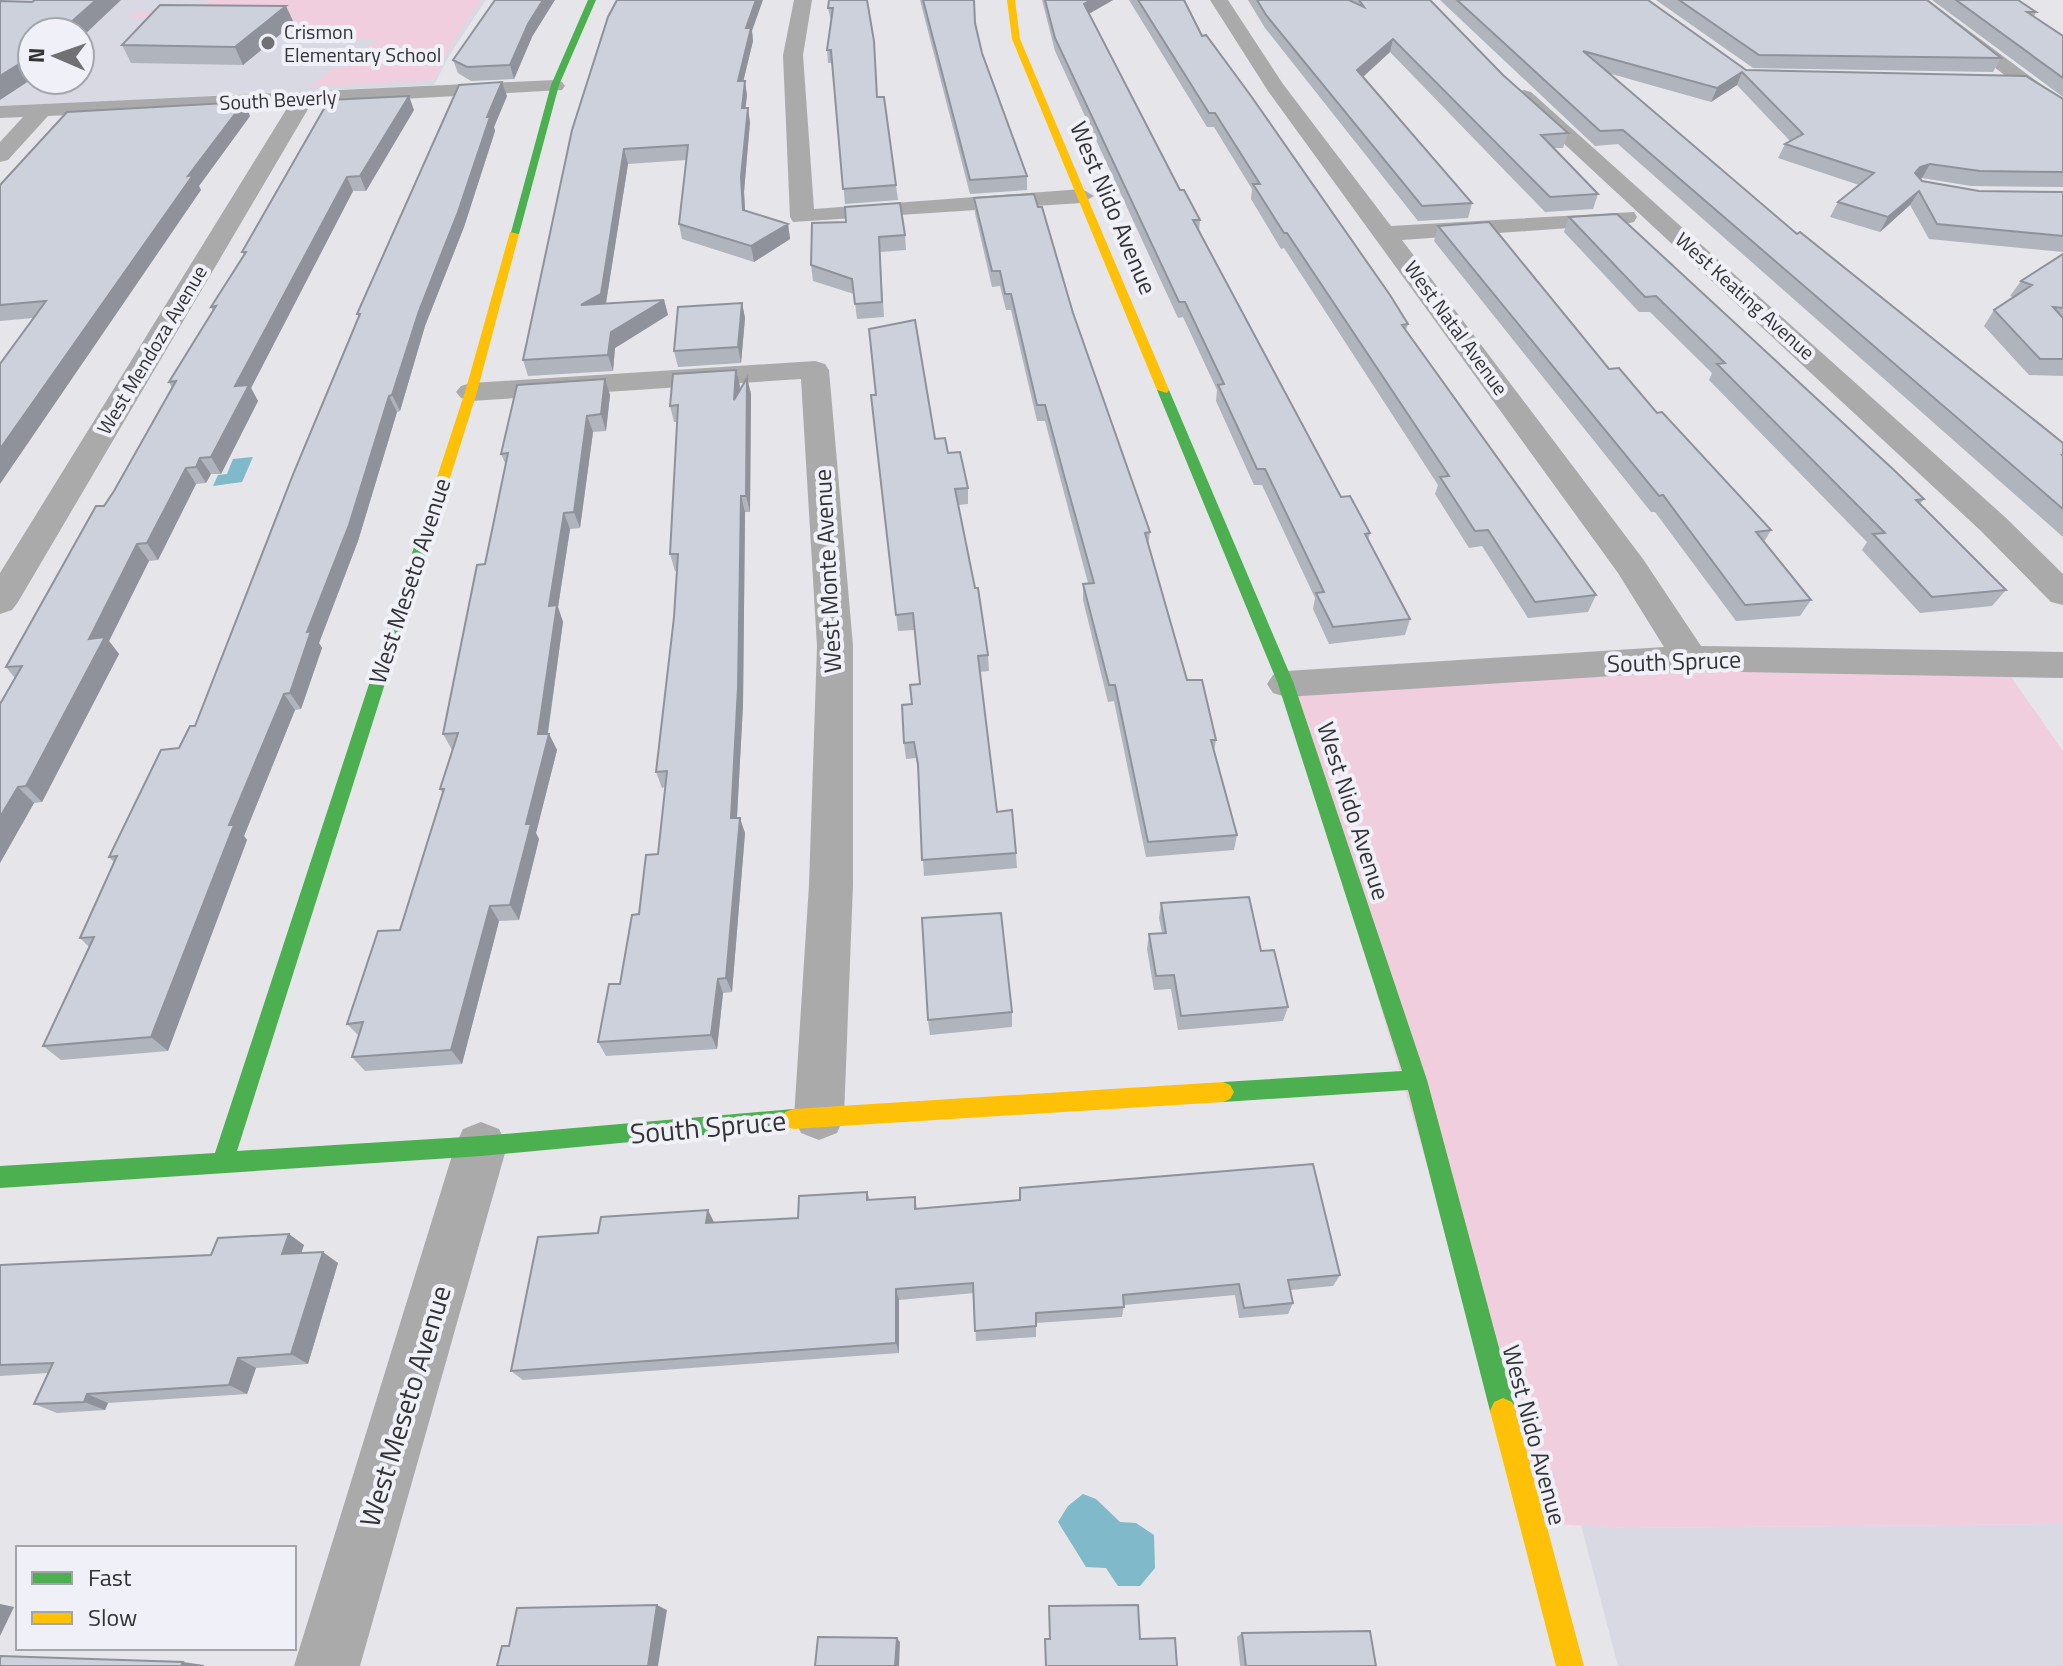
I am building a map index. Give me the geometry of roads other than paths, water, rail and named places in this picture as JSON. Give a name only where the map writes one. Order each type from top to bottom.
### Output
[{"type":"street","name":"West Meseto Avenue","points":[[223,1161],[471,392],[555,86],[577,26],[592,0]]},
{"type":"street","points":[[803,0],[793,55],[802,217],[1082,196]]},
{"type":"street","name":"West Nido Avenue","points":[[1011,0],[1016,39],[1286,684],[1416,1080],[1570,1666]]},
{"type":"street","name":"West Natal Avenue","points":[[1219,0],[1275,87],[1631,567],[1690,658]]},
{"type":"street","points":[[1917,0],[2063,111]]},
{"type":"street","points":[[1983,80],[2024,81]]},
{"type":"street","name":"West Keating Avenue","points":[[1508,82],[1993,524],[2063,594]]},
{"type":"street","name":"South Beverly","points":[[0,112],[555,86]]},
{"type":"street","name":"West Mendoza Avenue","points":[[0,602],[304,98]]},
{"type":"street","points":[[0,155],[41,111]]},
{"type":"street","points":[[1387,234],[1657,215]]},
{"type":"street","name":"West Monte Avenue","points":[[471,392],[815,370],[835,646],[831,885],[819,1117]]},
{"type":"street","name":"South Spruce","points":[[1286,684],[1690,658],[2063,665]]},
{"type":"street","name":"South Spruce","points":[[0,1177],[481,1146],[819,1117],[1416,1080]]},
{"type":"street","name":"West Meseto Avenue","points":[[327,1666],[481,1146]]},
{"type":"water","points":[[253,457],[242,482],[213,486],[218,475],[227,474],[233,459]]},
{"type":"water","points":[[1083,1494],[1096,1499],[1120,1522],[1136,1523],[1154,1535],[1155,1568],[1140,1586],[1118,1586],[1106,1568],[1086,1567],[1058,1522],[1068,1506]]},
{"type":"place","name":"Crismon Elementary School","points":[[268,43]]}]
